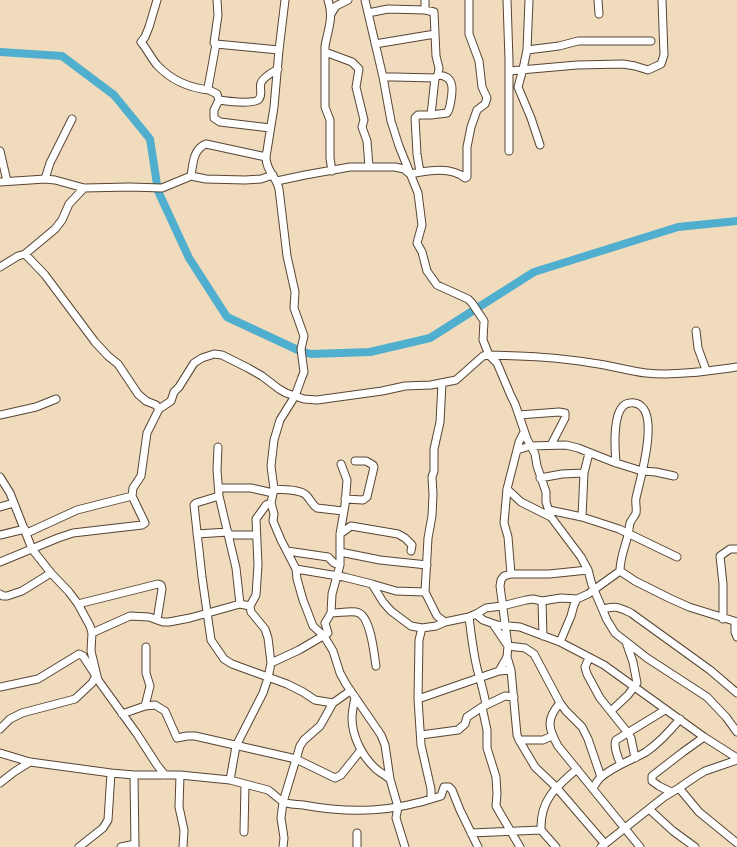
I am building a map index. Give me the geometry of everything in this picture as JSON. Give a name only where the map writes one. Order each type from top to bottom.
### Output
[{"type":"street","points":[[157,0],[145,37],[140,42],[158,65],[173,78],[189,86],[209,90],[217,94],[219,100],[214,110],[214,118],[216,121],[270,128]]},
{"type":"street","points":[[209,90],[208,88],[216,44],[214,43],[218,12],[217,0]]},
{"type":"street","points":[[285,0],[278,50],[278,69],[274,107],[266,165],[277,181],[287,256],[295,292],[294,308],[304,336],[301,351],[304,372],[295,396],[283,414],[276,429],[271,466],[273,491],[271,503],[276,529],[296,569],[297,579],[307,614],[313,626],[324,636],[333,651],[340,673],[352,694],[381,735],[385,745],[390,779],[398,807],[396,818],[405,847]]},
{"type":"street","points":[[328,0],[331,14],[330,29],[327,37],[325,52],[325,107],[330,120],[330,158],[332,170]]},
{"type":"street","points":[[331,14],[336,6],[348,0]]},
{"type":"street","points":[[365,0],[391,121],[418,194],[422,225],[417,243],[422,252],[427,271],[437,285],[468,299],[484,321],[483,340],[489,355],[497,364],[520,415],[524,432],[535,454],[540,478],[546,492],[551,517],[573,545],[588,570],[594,589],[612,629],[641,654],[707,697],[729,720],[737,732]]},
{"type":"street","points":[[425,0],[425,10]]},
{"type":"street","points":[[410,174],[420,172],[452,172],[465,178],[467,177],[467,147],[471,127],[477,110],[485,104],[487,98],[482,87],[479,61],[469,34],[469,0]]},
{"type":"street","points":[[507,0],[509,151]]},
{"type":"street","points":[[518,87],[527,50],[529,0]]},
{"type":"street","points":[[598,0],[599,14]]},
{"type":"street","points":[[509,71],[576,65],[623,64],[648,70],[652,69],[661,64],[664,56],[662,0]]},
{"type":"street","points":[[368,13],[388,9],[425,10],[434,12],[436,56],[439,68],[430,115]]},
{"type":"street","points":[[375,44],[435,34]]},
{"type":"street","points":[[527,50],[559,46],[578,41],[652,41]]},
{"type":"street","points":[[216,44],[278,50]]},
{"type":"street","points":[[325,52],[352,62],[359,69],[356,87],[364,120],[362,127],[367,141],[369,167]]},
{"type":"street","points":[[219,100],[257,101],[260,96],[260,84],[278,69]]},
{"type":"street","points":[[509,71],[518,87],[531,118],[540,145]]},
{"type":"street","points":[[382,78],[446,76],[450,79],[452,90],[450,108],[447,113],[418,115],[415,118],[417,154],[420,172]]},
{"type":"street","points":[[45,179],[50,163],[72,119]]},
{"type":"street","points":[[191,176],[198,148],[206,144],[266,157]]},
{"type":"street","points":[[0,151],[4,182],[45,179],[55,180],[84,188],[162,188],[191,176],[206,179],[246,180],[261,179],[273,175]]},
{"type":"street","points":[[277,181],[305,174],[350,167],[404,169],[410,174]]},
{"type":"street","points":[[0,267],[18,256],[25,254],[56,229],[69,204],[84,188]]},
{"type":"street","points":[[25,254],[45,275],[95,342],[118,364],[138,394],[146,401],[156,405],[159,409]]},
{"type":"street","points":[[696,331],[698,348],[706,370]]},
{"type":"street","points":[[0,562],[73,533],[142,526],[144,521],[132,496],[133,488],[141,476],[147,433],[159,409],[171,400],[174,392],[194,364],[202,358],[214,354],[222,355],[262,376],[279,389],[307,400],[325,400],[405,386],[442,383],[458,379],[483,356],[489,355],[541,356],[568,359],[644,373],[674,373],[737,367]]},
{"type":"street","points":[[442,383],[440,422],[434,449],[432,516],[428,538],[424,592],[437,616],[445,622]]},
{"type":"street","points":[[0,415],[36,407],[56,399]]},
{"type":"street","points":[[560,642],[577,599],[620,571],[622,556],[631,522],[636,512],[636,500],[645,462],[647,445],[648,418],[644,410],[637,404],[631,402],[623,405],[618,414],[614,437],[616,463]]},
{"type":"street","points":[[520,415],[559,412],[565,414],[565,418],[551,445]]},
{"type":"street","points":[[511,574],[508,537],[504,523],[507,489],[517,450],[524,432]]},
{"type":"street","points":[[517,450],[530,446],[566,445],[642,471],[674,476]]},
{"type":"street","points":[[218,447],[217,470],[219,492],[236,568],[240,604]]},
{"type":"street","points":[[582,518],[584,472],[589,453]]},
{"type":"street","points":[[345,499],[364,500],[367,497],[374,467],[371,463],[355,461]]},
{"type":"street","points":[[271,663],[328,633],[325,623],[331,613],[332,594],[340,565],[341,518],[345,499],[346,477],[340,464]]},
{"type":"street","points":[[540,478],[584,472]]},
{"type":"street","points":[[0,478],[6,486],[14,503],[32,549],[51,574],[69,592],[78,604],[90,626],[92,633],[91,651],[97,678]]},
{"type":"street","points":[[343,511],[317,508],[302,492],[273,491],[251,488],[219,492],[196,502],[194,505],[211,640],[224,659],[232,664],[287,684],[315,700],[333,703],[352,694]]},
{"type":"street","points":[[507,489],[521,502],[551,517]]},
{"type":"street","points":[[0,535],[26,531],[77,510],[132,496]]},
{"type":"street","points":[[0,507],[14,503]]},
{"type":"street","points":[[230,780],[236,746],[263,693],[271,663],[268,638],[265,629],[251,612],[250,606],[256,595],[258,565],[256,519],[266,505],[271,503]]},
{"type":"street","points":[[549,510],[619,529],[677,556]]},
{"type":"street","points":[[341,518],[351,526],[400,535],[412,545],[411,551]]},
{"type":"street","points":[[340,534],[351,526]]},
{"type":"street","points":[[197,534],[256,535]]},
{"type":"street","points":[[723,619],[723,584],[720,556],[734,549],[737,542]]},
{"type":"street","points":[[287,551],[328,557],[336,564],[340,565]]},
{"type":"street","points":[[340,552],[380,560],[427,565]]},
{"type":"street","points":[[296,569],[338,576],[396,591],[424,592]]},
{"type":"street","points":[[588,570],[548,574],[511,574],[504,576],[501,580],[500,586],[502,606],[506,626],[517,735],[535,767],[556,787],[603,846],[671,792],[705,771],[737,759]]},
{"type":"street","points":[[620,571],[635,581],[669,598],[723,619],[736,622],[735,632],[737,637]]},
{"type":"street","points":[[0,594],[3,596],[14,594],[51,574]]},
{"type":"street","points":[[78,604],[158,584],[161,585],[162,589],[157,620]]},
{"type":"street","points":[[372,584],[383,602],[391,611],[411,626],[422,628],[436,626],[445,622],[473,616],[486,608],[526,600],[533,599],[542,601],[561,598],[577,599]]},
{"type":"street","points":[[542,601],[543,636]]},
{"type":"street","points":[[92,633],[130,616],[149,617],[162,622],[178,621],[240,604],[250,606]]},
{"type":"street","points":[[603,608],[618,606],[632,613],[735,689]]},
{"type":"street","points":[[331,613],[357,612],[362,614],[369,628],[376,666]]},
{"type":"street","points":[[436,626],[437,616]]},
{"type":"street","points":[[473,616],[493,624],[520,627],[560,642],[604,666],[737,759]]},
{"type":"street","points":[[473,616],[473,648],[483,687],[487,748],[496,777],[498,794],[496,806],[520,847]]},
{"type":"street","points":[[493,624],[508,646],[525,648],[534,654],[560,703],[582,727],[594,753],[601,777]]},
{"type":"street","points":[[422,628],[420,640],[418,699],[421,745],[424,765],[431,789],[431,799]]},
{"type":"street","points":[[610,711],[628,695],[634,688],[637,681],[626,642]]},
{"type":"street","points":[[145,706],[150,686],[146,673],[146,647]]},
{"type":"street","points":[[0,687],[38,679],[79,654],[83,656],[165,775]]},
{"type":"street","points":[[632,662],[641,654]]},
{"type":"street","points":[[500,671],[508,657]]},
{"type":"street","points":[[589,658],[586,667],[587,674],[600,698],[628,732],[631,738],[635,758]]},
{"type":"street","points":[[418,699],[500,671],[511,670]]},
{"type":"street","points":[[0,729],[10,719],[22,713],[75,699],[97,678]]},
{"type":"street","points":[[352,694],[352,718],[354,731],[361,750],[375,768],[390,779]]},
{"type":"street","points":[[421,735],[458,730],[465,724],[467,717],[484,706],[506,696],[514,697]]},
{"type":"street","points":[[283,847],[284,838],[281,818],[283,802],[300,746],[304,740],[320,726],[333,703]]},
{"type":"street","points":[[560,703],[550,720],[549,726],[552,736],[558,746],[640,847]]},
{"type":"street","points":[[122,714],[145,706],[155,705],[165,711],[177,738],[195,736],[296,759],[335,778],[341,775],[361,750]]},
{"type":"street","points":[[620,764],[614,743],[616,740],[665,710]]},
{"type":"street","points":[[593,788],[601,777],[620,764],[635,758],[655,746],[680,719]]},
{"type":"street","points":[[519,740],[543,740],[552,736]]},
{"type":"street","points":[[671,792],[655,784],[651,780],[652,776],[704,737]]},
{"type":"street","points":[[0,753],[30,762],[110,773],[134,775],[180,775],[230,780],[268,790],[283,802],[326,809],[370,811],[398,807],[441,796]]},
{"type":"street","points":[[0,783],[30,762]]},
{"type":"street","points":[[556,847],[541,830],[544,806],[549,795],[556,787],[577,769]]},
{"type":"street","points":[[78,847],[103,828],[108,820],[110,773]]},
{"type":"street","points":[[121,847],[135,846],[134,775]]},
{"type":"street","points":[[180,775],[179,807],[184,830],[183,847]]},
{"type":"street","points":[[244,832],[245,784]]},
{"type":"street","points":[[441,796],[444,787],[449,787],[452,790],[478,847]]},
{"type":"street","points":[[679,788],[699,812],[737,843]]},
{"type":"street","points":[[431,789],[441,796]]},
{"type":"street","points":[[649,809],[673,831],[696,847]]},
{"type":"street","points":[[471,833],[541,830]]},
{"type":"street","points":[[356,833],[357,847]]},
{"type":"waterway","points":[[0,52],[62,56],[114,95],[150,139],[158,191],[189,258],[227,317],[300,351],[311,354],[370,352],[430,338],[534,272],[678,227],[737,221]]}]
